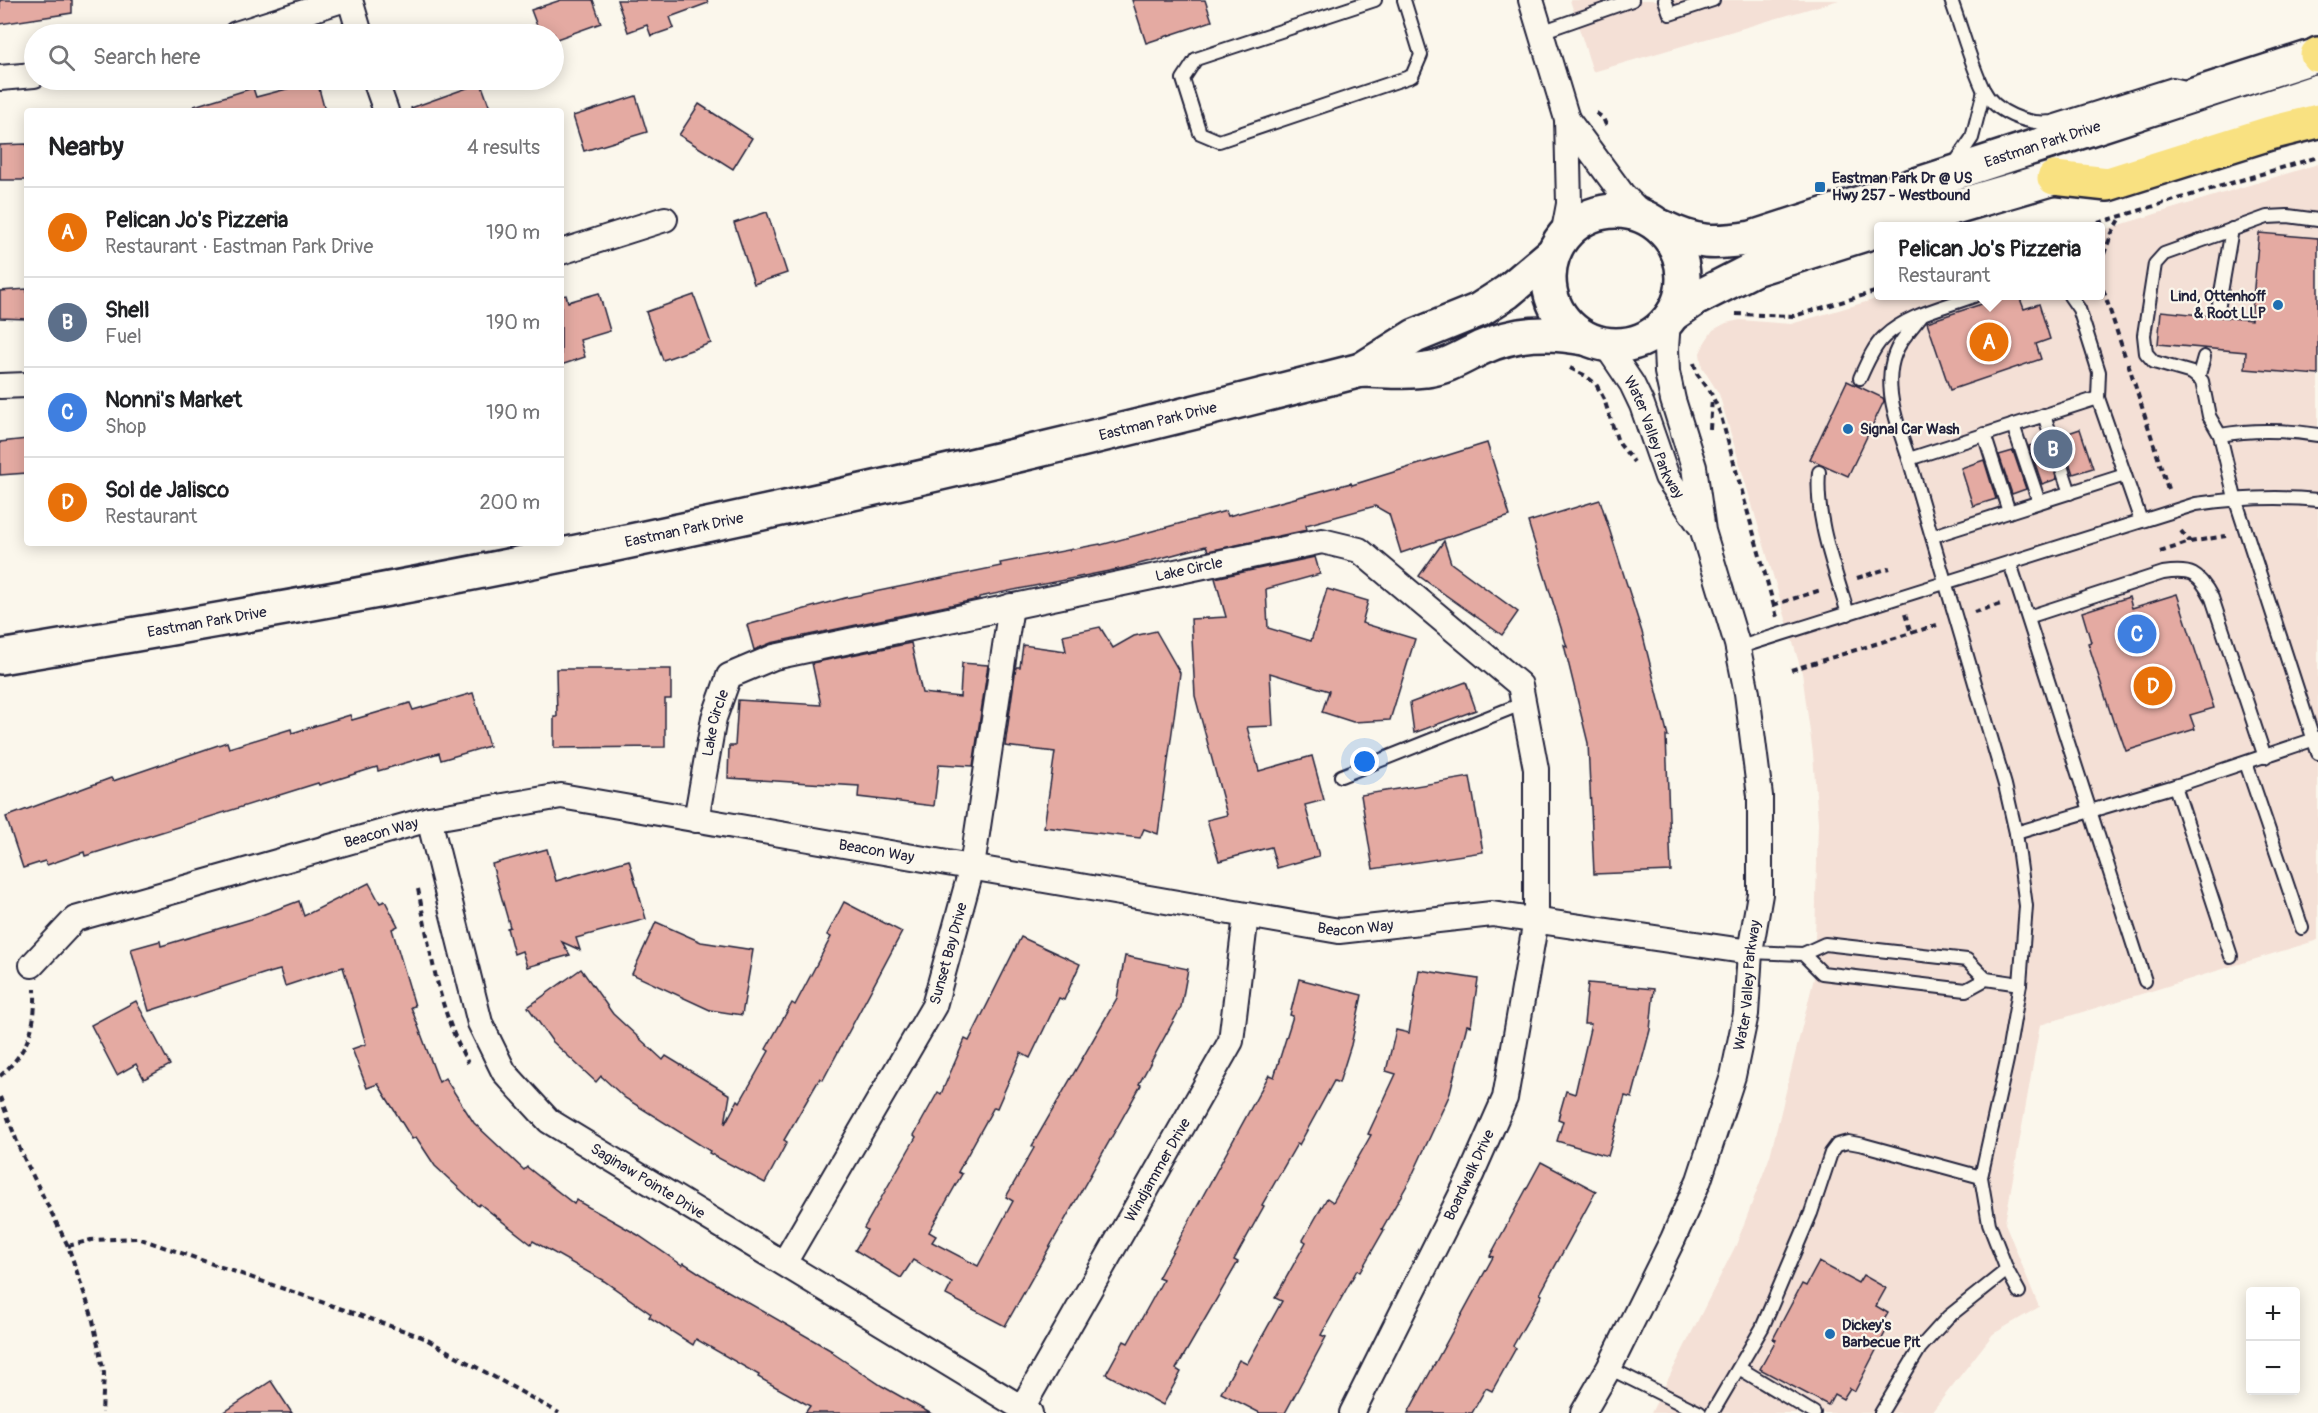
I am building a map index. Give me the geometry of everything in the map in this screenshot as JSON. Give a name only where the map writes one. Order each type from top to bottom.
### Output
[{"type":"main road","points":[[2054,177],[2108,184],[2270,133],[2318,121]]},
{"type":"street","points":[[267,24],[342,0]]},
{"type":"street","points":[[350,0],[357,24]]},
{"type":"street","points":[[1531,0],[1567,118],[1569,204],[1548,274],[1550,293],[1557,311],[1569,327],[1595,341],[1628,344],[1650,336],[1695,299],[1754,269],[1874,231]]},
{"type":"street","name":"Eastman Park Drive","points":[[1652,221],[1686,239],[1717,243],[1752,238],[2318,54]]},
{"type":"street","points":[[0,78],[24,76]]},
{"type":"street","points":[[379,90],[385,108]]},
{"type":"street","points":[[1903,222],[2054,177],[2318,91]]},
{"type":"street","points":[[1567,118],[1623,195],[1674,242],[1682,260],[1684,278],[1681,297],[1670,318]]},
{"type":"street","points":[[1558,245],[1579,221],[1599,212],[1621,210],[1652,221]]},
{"type":"street","points":[[564,251],[664,219]]},
{"type":"street","name":"Eastman Park Drive","points":[[1361,370],[1415,336],[1479,310],[1507,292],[1558,245]]},
{"type":"street","name":"Water Valley Parkway","points":[[1583,1413],[1609,1368],[1673,1239],[1699,1180],[1733,1076],[1746,1014],[1750,952],[1760,894],[1760,796],[1748,693],[1703,531],[1694,467],[1673,400],[1667,372],[1666,348],[1670,318]]},
{"type":"street","name":"Eastman Park Drive","points":[[0,657],[520,564],[763,513],[929,476],[1361,370],[1426,370],[1455,361],[1504,338],[1524,334],[1557,333],[1595,341]]},
{"type":"street","name":"Water Valley Parkway","points":[[1595,341],[1632,384],[1642,405],[1667,477],[1703,531]]},
{"type":"street","points":[[0,386],[24,385]]},
{"type":"street","name":"Lake Circle","points":[[696,819],[714,718],[729,676],[774,657],[1322,541],[1359,550],[1520,685],[1536,769],[1536,920]]},
{"type":"street","name":"Sunset Bay Drive","points":[[784,1263],[934,1006],[972,867],[1011,606]]},
{"type":"street","name":"Beacon Way","points":[[32,965],[75,919],[429,819],[561,796],[1339,931],[1492,914],[1750,952]]},
{"type":"street","name":"Saginaw Pointe Drive","points":[[429,819],[480,1023],[504,1072],[549,1121],[1026,1411]]},
{"type":"street","name":"Windjammer Drive","points":[[1026,1411],[1231,1041],[1246,915]]},
{"type":"street","name":"Boardwalk Drive","points":[[1352,1413],[1471,1175],[1505,1098],[1536,920]]},
{"type":"lane","points":[[1375,0],[1196,59],[1183,79],[1200,133],[1219,141],[1412,76],[1421,55],[1404,0]]},
{"type":"lane","points":[[1541,32],[1632,0]]},
{"type":"lane","points":[[1665,0],[1670,14],[1713,0]]},
{"type":"lane","points":[[1951,0],[1984,91],[2001,109],[2036,124],[2052,122],[2173,84],[2200,91]]},
{"type":"lane","points":[[1949,173],[1972,138],[1984,91]]},
{"type":"lane","points":[[2318,220],[2288,216],[2267,217],[2164,254],[2155,264],[2144,335],[2146,353],[2154,362],[2192,373],[2202,381],[2209,416],[2220,435],[2235,498],[2316,739],[2318,753]]},
{"type":"lane","points":[[2218,310],[2232,229]]},
{"type":"lane","points":[[1860,378],[1883,337],[1909,321],[1963,300]]},
{"type":"lane","points":[[2073,300],[2079,309],[2099,372],[2098,398],[2141,521]]},
{"type":"lane","points":[[1921,316],[1900,343],[1890,371],[1891,397],[2005,785],[2016,833],[2026,906],[2020,984],[2007,1060],[1981,1177],[1989,1224],[2007,1270],[2019,1292]]},
{"type":"lane","points":[[2198,378],[2204,357]]},
{"type":"lane","points":[[1909,459],[2098,398]]},
{"type":"lane","points":[[2044,415],[2070,493]]},
{"type":"lane","points":[[2013,425],[2039,502]]},
{"type":"lane","points":[[2220,435],[2241,431],[2318,435]]},
{"type":"lane","points":[[1984,434],[2009,512]]},
{"type":"lane","points":[[1819,472],[1817,491],[1819,509],[1848,614]]},
{"type":"lane","points":[[1933,536],[2125,475]]},
{"type":"lane","points":[[1737,648],[2196,504],[2235,498],[2286,497],[2318,500]]},
{"type":"lane","points":[[2010,562],[2145,981]]},
{"type":"lane","points":[[2028,617],[2163,573],[2183,570],[2196,575],[2212,598],[2265,757]]},
{"type":"lane","points":[[1341,776],[1524,703]]},
{"type":"lane","points":[[2016,833],[2175,786],[2316,739]]},
{"type":"lane","points":[[2246,763],[2302,928]]},
{"type":"lane","points":[[2175,786],[2231,956]]},
{"type":"lane","points":[[1750,952],[1803,954],[1825,944],[1967,960],[1986,979],[2020,984]]},
{"type":"lane","points":[[1803,954],[1822,973],[1966,990],[1986,979]]},
{"type":"lane","points":[[1712,1413],[1762,1329],[1811,1214],[1831,1153],[1837,1145],[1848,1142],[1864,1145],[1981,1177]]},
{"type":"lane","points":[[1881,1413],[1920,1348],[1948,1317],[2007,1270]]},
{"type":"lane","points":[[1609,1368],[1700,1413]]},
{"type":"lane","points":[[1739,1368],[1814,1413]]},
{"type":"path","points":[[1603,118],[1606,127]]},
{"type":"path","points":[[2102,222],[2318,157]]},
{"type":"path","points":[[2105,251],[2122,216]]},
{"type":"path","points":[[1728,316],[1738,313],[1794,316],[1874,292]]},
{"type":"path","points":[[2105,295],[2169,492]]},
{"type":"path","points":[[1694,353],[1697,374],[1710,391],[1720,413],[1775,612]]},
{"type":"path","points":[[1558,366],[1570,368],[1596,384],[1604,399],[1618,442]]},
{"type":"path","points":[[2181,531],[2190,542]]},
{"type":"path","points":[[1855,579],[1890,568]]},
{"type":"path","points":[[1773,605],[1829,588]]},
{"type":"path","points":[[1972,613],[2005,603]]},
{"type":"path","points":[[1907,619],[1911,633]]},
{"type":"path","points":[[1791,670],[1938,625]]},
{"type":"path","points":[[0,1076],[25,1046],[32,1030],[36,1012],[35,972],[32,965]]},
{"type":"path","points":[[0,1097],[21,1152],[68,1246],[92,1316],[104,1373],[102,1413]]},
{"type":"path","points":[[68,1246],[91,1240],[138,1238],[422,1337],[559,1413]]},
{"type":"shaded area","points":[[1570,0],[1839,0],[1593,72]]},
{"type":"shaded area","points":[[2318,164],[2318,940],[2040,1025],[2005,1223],[2039,1307],[1993,1334],[1931,1413],[1651,1413],[1736,1245],[1770,1156],[1814,978],[1818,822],[1813,754],[1802,673],[1719,394],[1702,367],[1700,353],[1713,330],[1726,323],[1740,320],[1791,324],[1874,300],[2105,300],[2105,229]]},
{"type":"building","points":[[0,0],[72,0],[72,13],[0,24]]},
{"type":"building","points":[[561,0],[593,0],[601,23],[564,36],[564,24],[536,24],[531,10]]},
{"type":"building","points":[[617,0],[707,0],[708,3],[670,17],[674,28],[651,36],[647,25],[628,32]]},
{"type":"building","points":[[1132,0],[1205,0],[1212,21],[1146,43]]},
{"type":"building","points":[[246,90],[254,90],[256,97],[283,90],[319,90],[324,108],[194,108],[194,106]]},
{"type":"building","points":[[461,90],[484,90],[490,108],[411,108]]},
{"type":"building","points":[[636,96],[647,132],[584,151],[573,116]]},
{"type":"building","points":[[699,104],[752,138],[733,169],[679,135]]},
{"type":"building","points":[[24,144],[24,180],[0,180],[0,145]]},
{"type":"building","points":[[767,212],[787,273],[754,284],[734,223]]},
{"type":"building","points":[[2259,233],[2318,238],[2318,375],[2245,369],[2246,352],[2158,344],[2161,311],[2251,320]]},
{"type":"building","points":[[24,289],[24,319],[0,318],[0,291]]},
{"type":"building","points":[[599,293],[610,331],[580,340],[585,357],[564,364],[564,295],[566,295],[568,302]]},
{"type":"building","points":[[694,295],[711,343],[663,360],[646,312]]},
{"type":"building","points":[[1994,300],[2021,300],[2024,309],[2039,304],[2050,339],[2036,344],[2041,359],[1950,390],[1927,322]]},
{"type":"building","name":"Signal Car Wash","points":[[1847,381],[1883,398],[1884,401],[1848,476],[1810,459]]},
{"type":"building","points":[[2080,429],[2093,468],[2073,474],[2060,436]]},
{"type":"building","points":[[24,439],[24,473],[0,475],[0,442]]},
{"type":"building","points":[[2044,441],[2057,479],[2042,484],[2029,446]]},
{"type":"building","points":[[1487,443],[1510,516],[1401,553],[1389,514],[1375,506],[1306,525],[1307,530],[1208,551],[1206,546],[1124,568],[771,643],[754,650],[747,625],[845,598],[1001,566],[1000,563],[1101,545],[1226,511],[1228,516],[1351,483],[1352,485]]},
{"type":"building","points":[[2013,451],[2026,489],[2012,494],[1999,455]]},
{"type":"building","points":[[1984,460],[1996,499],[1973,506],[1961,468]]},
{"type":"building","points":[[1600,500],[1642,632],[1668,736],[1666,736],[1671,871],[1594,874],[1588,743],[1564,645],[1567,647],[1528,522]]},
{"type":"building","points":[[1444,541],[1451,563],[1518,612],[1502,635],[1419,576]]},
{"type":"building","points":[[1315,557],[1320,574],[1266,589],[1268,628],[1311,641],[1327,589],[1368,601],[1362,623],[1415,639],[1390,720],[1353,722],[1322,712],[1329,691],[1270,673],[1273,726],[1247,727],[1259,771],[1312,756],[1324,800],[1305,805],[1319,856],[1277,868],[1271,847],[1219,861],[1207,820],[1227,815],[1195,696],[1191,619],[1226,617],[1215,578]]},
{"type":"building","points":[[2177,594],[2214,708],[2190,715],[2195,729],[2126,751],[2116,723],[2114,724],[2088,643],[2091,642],[2082,612],[2129,597],[2132,608]]},
{"type":"building","points":[[1100,627],[1113,648],[1134,636],[1156,631],[1180,673],[1158,834],[1144,829],[1140,838],[1044,827],[1055,752],[1005,746],[1016,667],[1020,667],[1023,645],[1066,651],[1063,635]]},
{"type":"building","points":[[911,643],[922,693],[960,697],[962,663],[988,665],[973,766],[939,764],[934,806],[858,797],[859,786],[728,778],[729,746],[735,746],[738,700],[821,705],[812,663]]},
{"type":"building","points":[[556,669],[671,669],[671,699],[665,699],[665,747],[554,748],[554,717],[557,717]]},
{"type":"building","points":[[1466,682],[1476,710],[1414,733],[1410,703]]},
{"type":"building","points":[[473,693],[489,746],[441,760],[439,753],[378,771],[377,767],[319,785],[318,783],[85,856],[84,852],[47,865],[45,861],[23,868],[6,817],[111,778],[113,781],[227,742],[229,748],[291,729],[292,733],[350,715],[352,720],[410,703],[413,710]]},
{"type":"building","points":[[1470,777],[1483,852],[1373,869],[1361,795]]},
{"type":"building","points":[[547,849],[556,881],[629,860],[646,919],[576,938],[580,950],[562,942],[570,955],[527,967],[522,951],[514,954],[507,928],[510,927],[492,864]]},
{"type":"building","points":[[369,883],[380,903],[385,901],[398,926],[392,929],[415,1006],[411,1007],[439,1082],[445,1078],[474,1123],[524,1170],[527,1167],[574,1204],[576,1200],[638,1235],[682,1265],[684,1263],[832,1351],[882,1386],[930,1413],[805,1413],[810,1406],[696,1339],[693,1345],[649,1317],[651,1314],[604,1281],[533,1241],[531,1244],[480,1204],[478,1206],[435,1166],[416,1137],[412,1139],[378,1084],[367,1088],[352,1049],[366,1044],[343,967],[285,986],[280,970],[269,972],[149,1011],[131,949],[160,941],[161,946],[251,919],[299,901],[304,916]]},
{"type":"building","points":[[844,902],[902,932],[823,1080],[820,1078],[784,1140],[787,1142],[765,1183],[709,1153],[710,1151],[625,1098],[601,1076],[596,1082],[552,1041],[528,1007],[581,969],[613,1014],[663,1060],[666,1056],[730,1095],[725,1124],[769,1051],[766,1049],[792,1003],[795,1005],[831,937],[827,935]]},
{"type":"building","points":[[656,922],[701,942],[753,950],[742,1015],[710,1010],[632,974]]},
{"type":"building","points":[[1021,937],[1080,964],[1064,1000],[1059,998],[1030,1058],[1021,1053],[997,1108],[994,1107],[958,1172],[962,1174],[929,1232],[936,1236],[932,1242],[978,1266],[1013,1201],[1006,1197],[1034,1148],[1032,1146],[1117,998],[1125,956],[1188,969],[1181,1007],[1139,1084],[1141,1085],[1005,1326],[946,1295],[952,1283],[913,1260],[901,1278],[855,1250],[867,1230],[864,1228],[916,1137],[914,1135],[938,1092],[941,1094],[965,1039],[969,1041]]},
{"type":"building","points":[[1419,970],[1478,979],[1471,1026],[1467,1025],[1449,1096],[1410,1180],[1360,1272],[1357,1270],[1321,1335],[1326,1337],[1285,1413],[1260,1413],[1221,1393],[1239,1360],[1247,1364],[1282,1301],[1275,1298],[1306,1242],[1303,1240],[1327,1198],[1333,1202],[1371,1135],[1368,1134],[1396,1074],[1386,1071],[1396,1030],[1409,1033]]},
{"type":"building","points":[[1299,979],[1362,995],[1351,1045],[1339,1083],[1334,1081],[1299,1145],[1297,1144],[1262,1205],[1264,1206],[1234,1260],[1238,1262],[1176,1369],[1181,1372],[1163,1405],[1106,1374],[1124,1341],[1128,1343],[1163,1280],[1158,1278],[1269,1075],[1274,1077],[1293,1016],[1290,1015]]},
{"type":"building","points":[[1588,983],[1654,989],[1650,1030],[1632,1098],[1625,1096],[1608,1156],[1557,1141],[1563,1121],[1558,1119],[1566,1091],[1575,1094],[1591,1024],[1584,1024]]},
{"type":"building","points":[[136,1001],[170,1065],[144,1079],[136,1064],[117,1075],[91,1025]]},
{"type":"building","points":[[1541,1162],[1596,1191],[1513,1346],[1516,1348],[1492,1391],[1486,1388],[1472,1413],[1408,1413],[1493,1257],[1490,1256]]},
{"type":"building","name":"Dickey's Barbecue Pit","points":[[1819,1262],[1858,1283],[1863,1275],[1886,1288],[1876,1306],[1888,1313],[1881,1325],[1887,1329],[1855,1391],[1850,1388],[1843,1399],[1834,1394],[1828,1405],[1760,1369],[1802,1284],[1806,1286]]},
{"type":"building","points":[[271,1381],[292,1413],[223,1413]]},
{"type":"place","name":"Eastman Park Dr @ US Hwy 257 - Westbound","points":[[1820,187]]},
{"type":"place","name":"Lind, Ottenhoff & Root LLP","points":[[2278,305]]},
{"type":"place","name":"Pelican Jo's Pizzeria","points":[[1989,342]]},
{"type":"place","name":"Signal Car Wash","points":[[1848,429]]},
{"type":"place","name":"Shell","points":[[2053,449]]},
{"type":"place","name":"Nonni's Market","points":[[2137,634]]},
{"type":"place","name":"Sol de Jalisco","points":[[2153,686]]},
{"type":"place","name":"Dickey's Barbecue Pit","points":[[1830,1334]]}]
